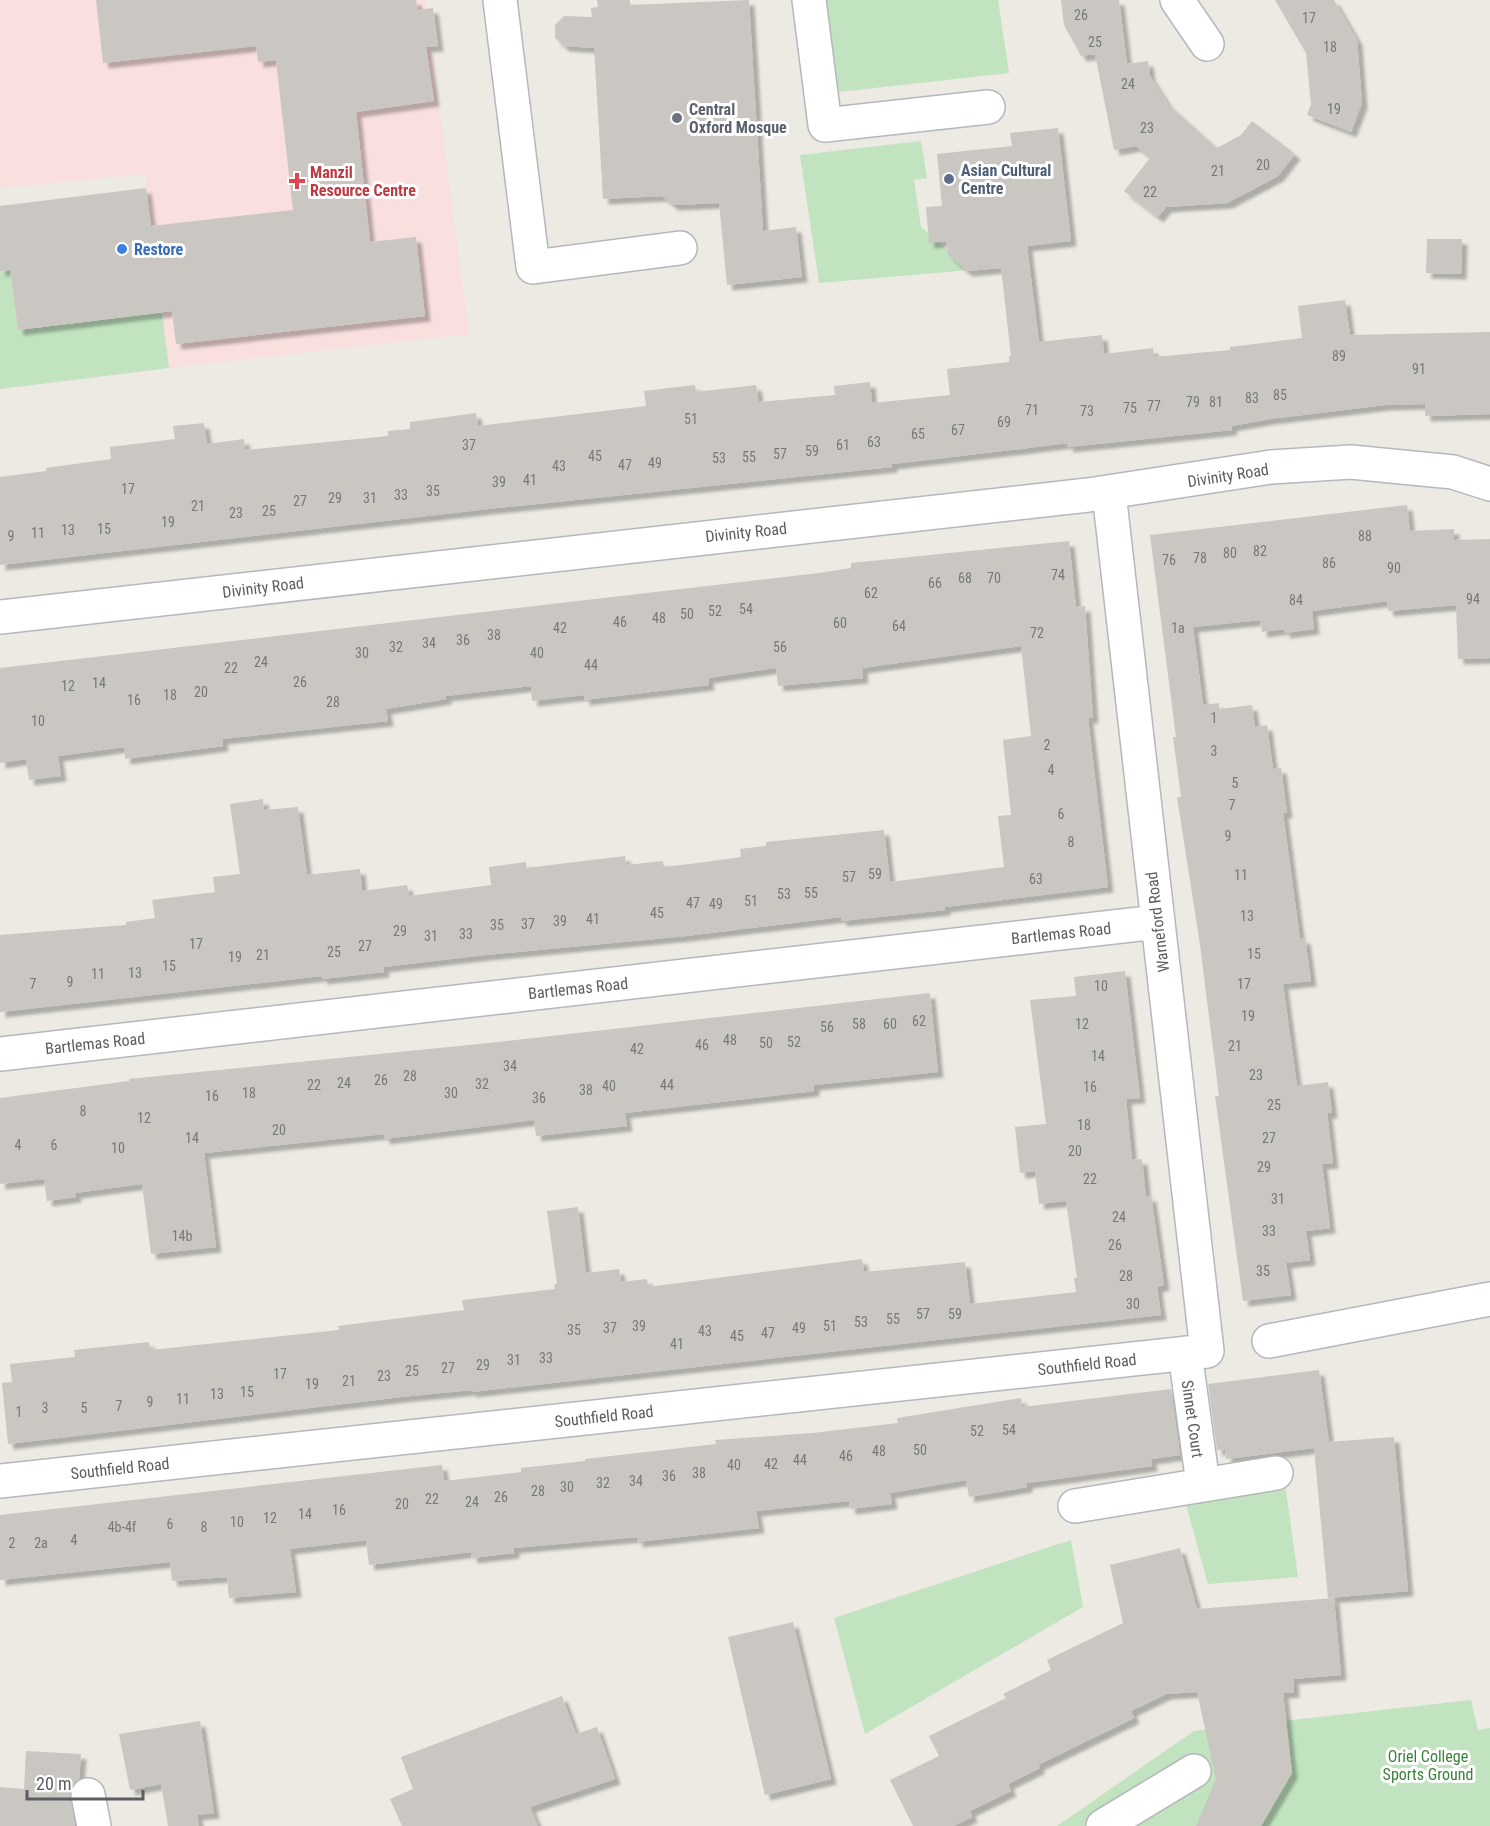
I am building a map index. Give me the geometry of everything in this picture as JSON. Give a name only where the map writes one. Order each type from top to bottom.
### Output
[{"type":"street","points":[[501,0],[533,267],[680,248]]},
{"type":"street","points":[[809,0],[825,125],[988,107]]},
{"type":"street","points":[[1177,0],[1207,44]]},
{"type":"street","name":"Divinity Road","points":[[0,617],[1109,493],[1271,467],[1351,462],[1453,472],[1490,484]]},
{"type":"street","name":"Warneford Road","points":[[1109,493],[1157,922],[1196,1352]]},
{"type":"street","name":"Bartlemas Road","points":[[0,1054],[1157,922]]},
{"type":"street","points":[[1269,1341],[1490,1299]]},
{"type":"street","name":"Southfield Road","points":[[0,1481],[1196,1352]]},
{"type":"street","name":"Sinnet Court","points":[[1196,1352],[1203,1484]]},
{"type":"street","points":[[1075,1506],[1276,1473]]},
{"type":"street","points":[[1103,1826],[1194,1771]]},
{"type":"shaded area","name":"Manzil Resource Centre","points":[[0,0],[425,0],[469,334],[169,368],[145,174],[0,188]]},
{"type":"green space","points":[[809,0],[998,0],[1009,73],[821,94]]},
{"type":"green space","points":[[921,141],[927,178],[914,180],[921,227],[970,270],[819,283],[800,155]]},
{"type":"green space","points":[[10,270],[18,330],[162,313],[169,368],[0,389],[0,271]]},
{"type":"green space","points":[[1285,1483],[1298,1577],[1208,1584],[1185,1501]]},
{"type":"green space","points":[[1071,1540],[1083,1607],[865,1734],[834,1618]]},
{"type":"green space","name":"Oriel College Sports Ground","points":[[1471,1700],[1478,1730],[1490,1728],[1490,1826],[1057,1826],[1194,1731]]},
{"type":"building","points":[[96,0],[416,0],[418,10],[433,8],[438,46],[426,47],[434,101],[356,112],[370,242],[416,237],[425,316],[176,344],[172,311],[18,330],[10,270],[0,271],[0,206],[146,188],[151,226],[293,210],[276,60],[258,62],[256,46],[103,63]]},
{"type":"building","name":"Central Oxford Mosque","points":[[597,0],[630,0],[630,5],[749,0],[763,231],[796,227],[802,277],[727,285],[719,203],[673,205],[662,196],[603,199],[594,48],[564,46],[555,38],[555,25],[564,16],[592,17],[591,8],[598,7]]},
{"type":"building","points":[[1061,0],[1119,0],[1127,64],[1148,61],[1150,76],[1168,104],[1217,148],[1241,135],[1252,121],[1295,154],[1278,176],[1227,203],[1166,207],[1158,217],[1124,191],[1150,158],[1136,146],[1114,150],[1095,54],[1081,56],[1064,25]]},
{"type":"building","points":[[1275,0],[1334,0],[1357,40],[1362,103],[1351,132],[1307,115],[1311,104],[1306,53]]},
{"type":"building","points":[[1058,128],[1071,241],[1027,246],[1039,342],[1102,335],[1104,354],[1153,348],[1154,357],[1230,350],[1230,347],[1302,338],[1298,306],[1345,300],[1350,335],[1490,332],[1490,414],[1425,416],[1425,404],[1385,405],[1270,419],[1231,426],[1232,430],[1068,447],[1067,443],[892,464],[892,467],[488,509],[0,565],[0,477],[111,459],[110,447],[175,439],[173,426],[204,423],[207,444],[244,439],[245,450],[388,436],[388,431],[410,429],[410,422],[476,413],[478,426],[646,406],[644,391],[695,385],[696,392],[756,385],[759,402],[835,395],[834,386],[870,382],[872,403],[950,395],[947,369],[1009,362],[1009,356],[1011,356],[1001,268],[967,271],[948,255],[946,241],[929,243],[926,207],[942,206],[937,154],[1012,146],[1010,133]]},
{"type":"building","points":[[1427,239],[1462,239],[1461,274],[1426,273]]},
{"type":"building","points":[[1407,505],[1410,531],[1454,529],[1454,540],[1490,539],[1490,658],[1458,659],[1456,605],[1388,611],[1387,601],[1312,611],[1314,629],[1285,633],[1284,629],[1262,632],[1260,620],[1193,627],[1203,705],[1219,703],[1219,709],[1252,705],[1255,727],[1267,725],[1273,769],[1281,768],[1287,813],[1283,813],[1300,939],[1305,938],[1311,981],[1283,984],[1297,1086],[1328,1082],[1332,1113],[1327,1113],[1333,1163],[1322,1164],[1330,1228],[1306,1231],[1310,1260],[1286,1263],[1291,1295],[1243,1301],[1215,1096],[1219,1096],[1200,945],[1177,797],[1181,797],[1173,737],[1176,737],[1150,535]]},
{"type":"building","points":[[1069,541],[1076,607],[1085,606],[1093,718],[1088,718],[1108,887],[945,907],[945,910],[841,921],[841,917],[686,936],[485,955],[383,967],[384,972],[322,979],[322,976],[0,1012],[0,935],[126,925],[126,922],[155,918],[152,900],[215,892],[213,877],[240,874],[230,804],[263,799],[264,810],[298,807],[307,875],[360,869],[362,891],[407,885],[409,896],[491,885],[489,867],[526,862],[526,868],[625,856],[626,865],[663,861],[664,867],[741,857],[740,849],[766,846],[766,842],[884,830],[890,882],[1004,867],[998,816],[1011,815],[1003,740],[1031,736],[1021,646],[862,668],[863,678],[778,686],[776,668],[708,678],[709,685],[584,700],[584,695],[532,701],[531,686],[446,696],[446,699],[386,709],[388,721],[222,739],[223,746],[125,759],[124,747],[58,756],[61,776],[29,780],[26,759],[0,763],[0,668],[819,573],[851,568],[851,563]]},
{"type":"building","points":[[1125,971],[1140,1098],[1126,1099],[1132,1160],[1142,1159],[1146,1197],[1151,1196],[1164,1285],[1157,1287],[1161,1315],[471,1392],[471,1390],[401,1397],[8,1444],[2,1383],[12,1382],[10,1364],[75,1357],[74,1350],[149,1342],[150,1350],[339,1330],[338,1326],[464,1310],[462,1300],[555,1289],[554,1284],[557,1284],[547,1211],[578,1207],[586,1273],[619,1269],[621,1282],[647,1279],[648,1287],[862,1259],[864,1272],[965,1262],[970,1304],[1076,1292],[1074,1278],[1077,1278],[1066,1201],[1039,1204],[1035,1171],[1020,1173],[1015,1127],[1046,1124],[1030,1000],[1076,996],[1074,977]]},
{"type":"building","points":[[930,993],[938,1072],[814,1085],[814,1091],[625,1113],[627,1126],[536,1136],[534,1120],[384,1139],[384,1134],[204,1153],[216,1247],[151,1254],[142,1184],[75,1193],[76,1197],[47,1201],[44,1179],[0,1184],[0,1098],[129,1081],[129,1079],[489,1043]]},
{"type":"building","points":[[1319,1370],[1329,1442],[1394,1437],[1408,1591],[1328,1598],[1314,1448],[1226,1459],[1225,1449],[1217,1450],[1208,1384]]},
{"type":"building","points":[[1171,1389],[1180,1455],[1151,1459],[1152,1466],[1027,1483],[1027,1487],[969,1497],[966,1480],[890,1493],[892,1504],[850,1509],[849,1501],[756,1511],[759,1528],[637,1542],[637,1537],[514,1548],[514,1553],[472,1558],[471,1552],[369,1565],[366,1540],[290,1549],[296,1592],[229,1598],[227,1577],[172,1581],[170,1562],[0,1580],[0,1515],[442,1465],[444,1481],[521,1472],[521,1468],[585,1461],[585,1459],[716,1444],[715,1440],[813,1433],[898,1423],[897,1418],[1021,1398],[1022,1407]]},
{"type":"building","points":[[1180,1548],[1197,1609],[1334,1598],[1341,1675],[1293,1679],[1294,1692],[1283,1693],[1292,1773],[1261,1826],[1196,1826],[1216,1779],[1197,1692],[1166,1694],[1131,1711],[1134,1718],[1038,1765],[1040,1768],[1008,1784],[1011,1791],[970,1811],[972,1817],[953,1826],[913,1826],[890,1780],[939,1756],[929,1736],[1006,1698],[1003,1694],[1051,1670],[1047,1660],[1123,1623],[1110,1565]]},
{"type":"building","points":[[793,1622],[831,1779],[765,1795],[728,1637]]},
{"type":"building","points":[[562,1696],[576,1734],[597,1727],[615,1779],[530,1807],[538,1826],[402,1826],[390,1799],[413,1789],[401,1757]]},
{"type":"building","points":[[200,1721],[214,1813],[197,1815],[199,1826],[168,1826],[161,1784],[130,1790],[119,1734]]},
{"type":"building","points":[[26,1751],[81,1754],[79,1779],[70,1789],[75,1826],[0,1826],[0,1787],[24,1789]]},
{"type":"place","name":"Central Oxford Mosque","points":[[677,118]]},
{"type":"place","name":"Asian Cultural Centre","points":[[949,179]]},
{"type":"place","name":"Manzil Resource Centre","points":[[297,181]]},
{"type":"place","name":"Restore","points":[[122,249]]}]
